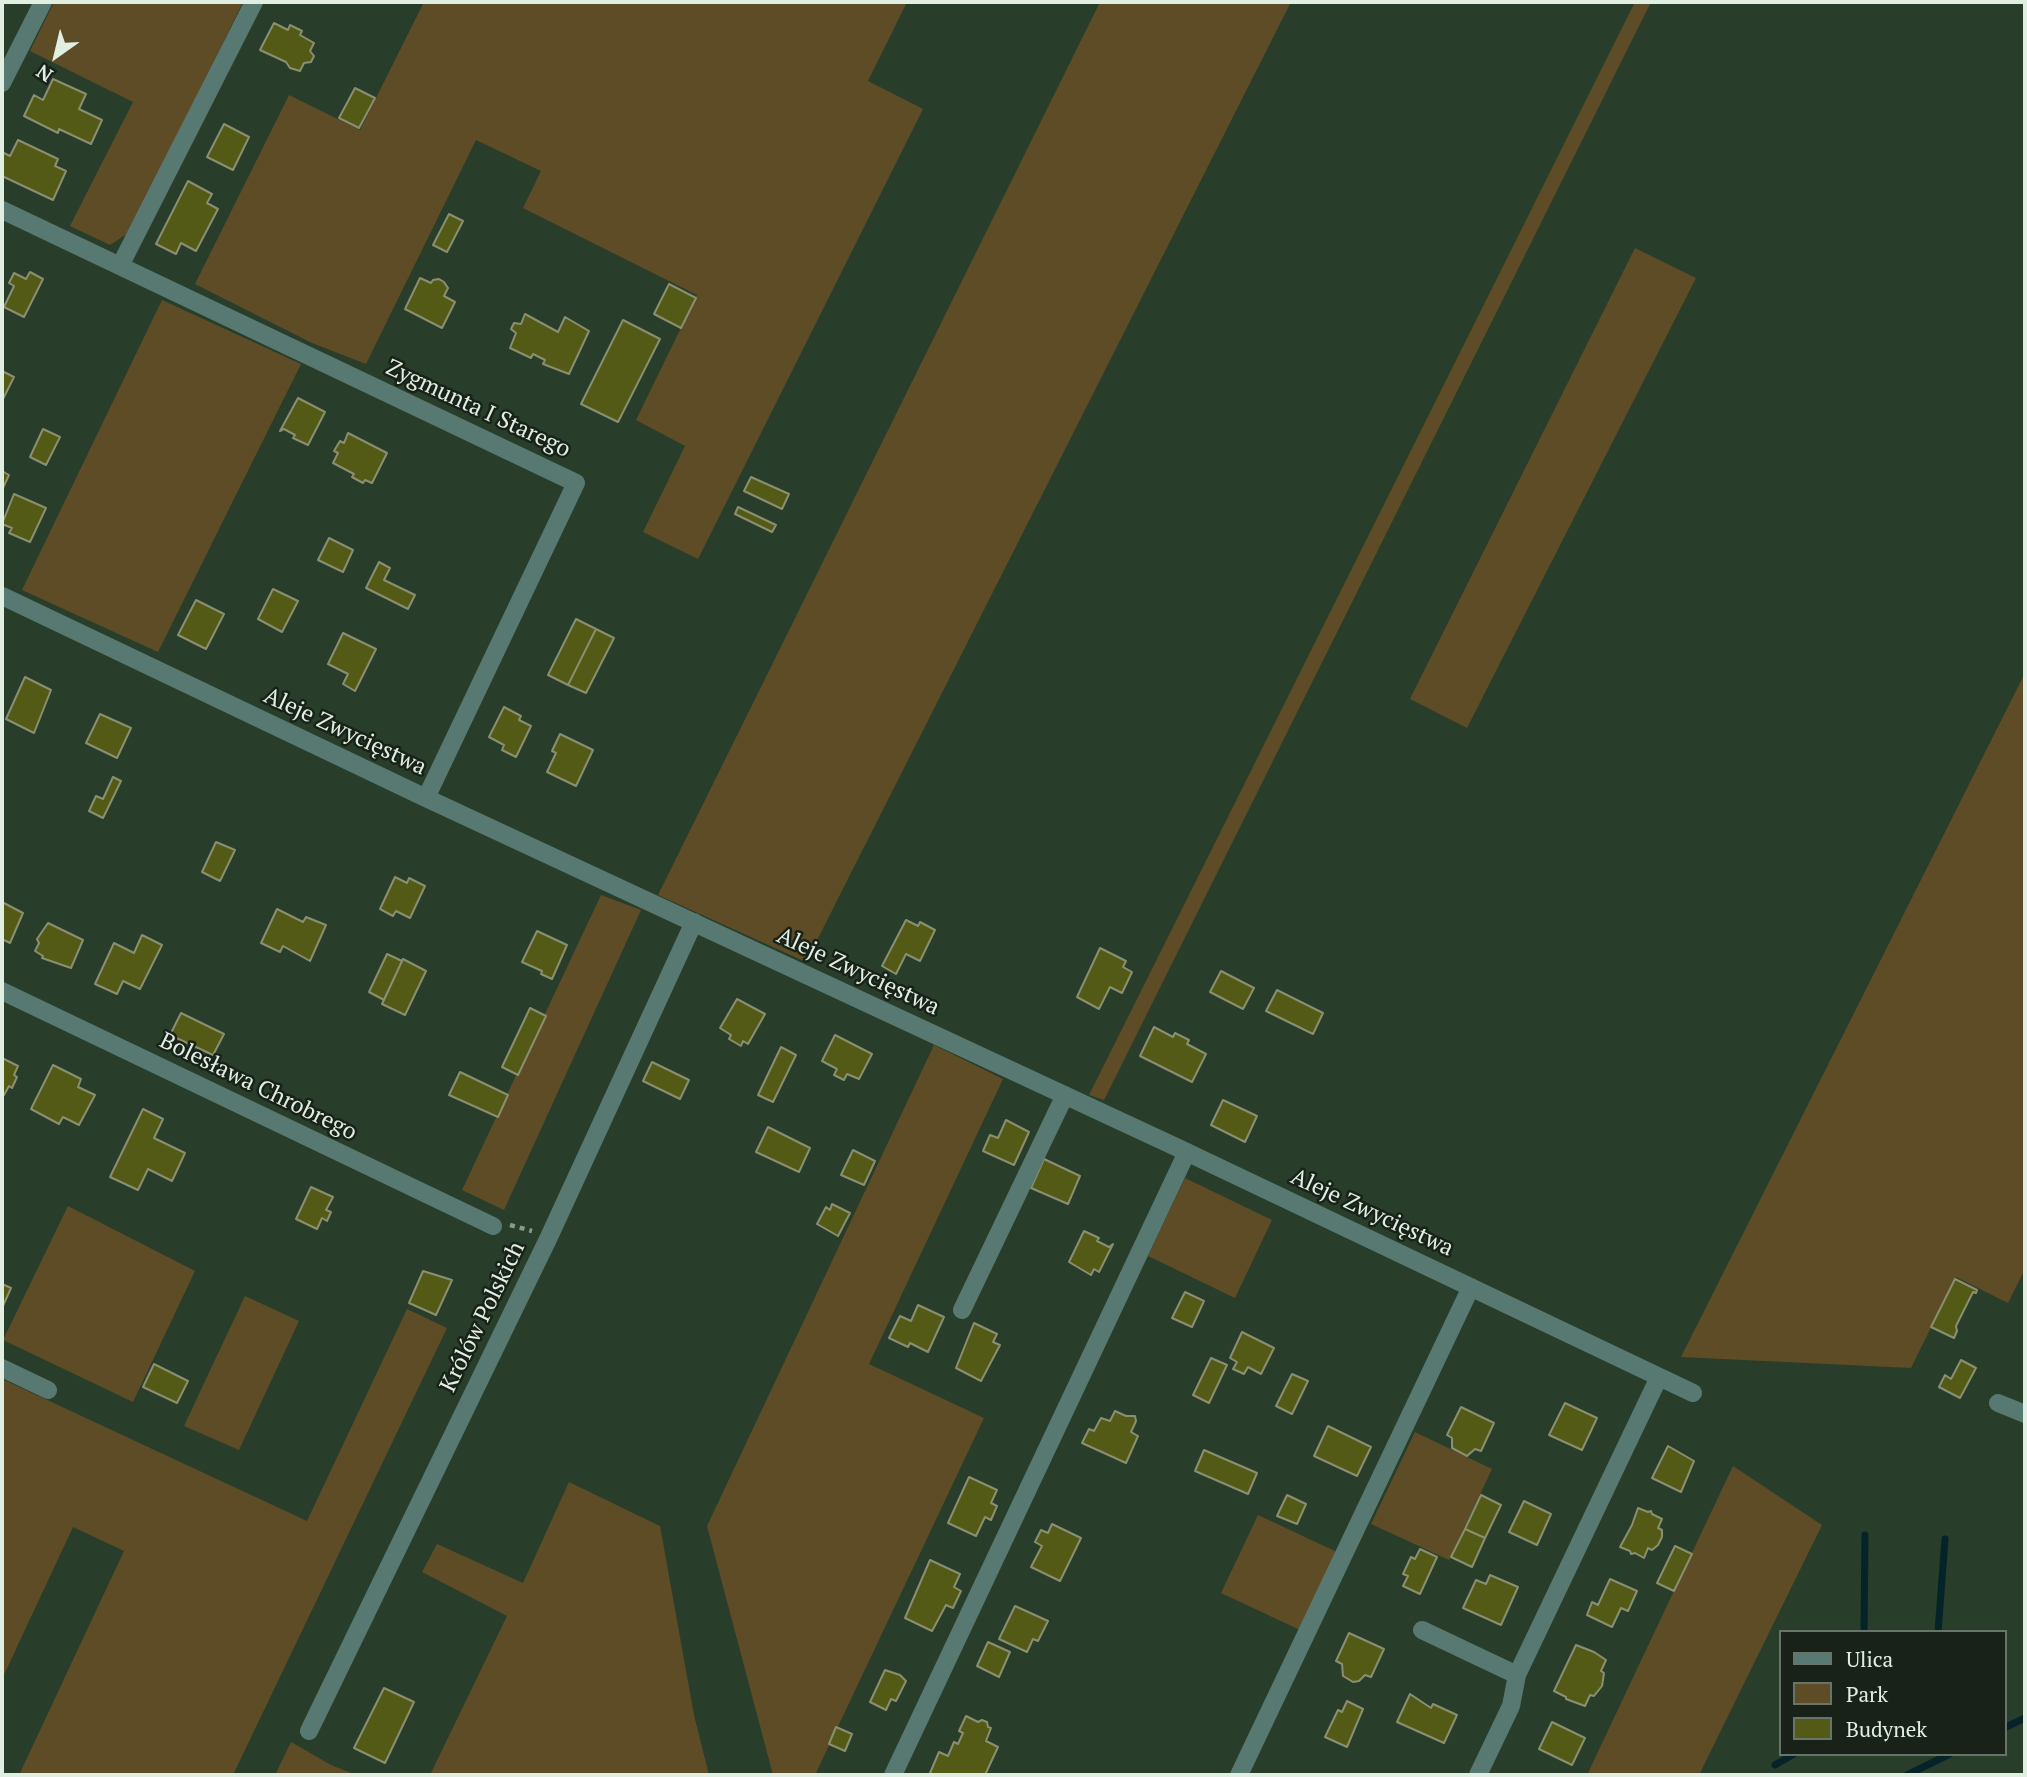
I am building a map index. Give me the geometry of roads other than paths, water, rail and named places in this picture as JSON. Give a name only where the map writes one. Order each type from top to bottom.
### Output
[{"type":"street","points":[[2,83],[43,2]]},
{"type":"street","points":[[120,266],[254,2]]},
{"type":"street","name":"Zygmunta I Starego","points":[[2,210],[576,483],[426,798]]},
{"type":"street","name":"Aleje Zwycięstwa","points":[[2,596],[426,798],[1187,1152],[1693,1393]]},
{"type":"street","name":"Królów Polskich","points":[[309,1731],[550,1237],[694,922]]},
{"type":"street","name":"Bolesława Chrobrego","points":[[2,991],[492,1226]]},
{"type":"street","points":[[962,1310],[1065,1095]]},
{"type":"street","points":[[893,1775],[1187,1152]]},
{"type":"street","points":[[1239,1775],[1471,1287]]},
{"type":"street","points":[[2,1368],[48,1390]]},
{"type":"street","points":[[1478,1775],[1511,1706],[1517,1675],[1660,1377]]},
{"type":"street","points":[[1998,1403],[2025,1414]]},
{"type":"street","points":[[1422,1630],[1517,1675]]},
{"type":"waterway","points":[[1864,1630],[1865,1535]]},
{"type":"waterway","points":[[1938,1630],[1945,1539]]},
{"type":"waterway","points":[[2006,1727],[2025,1718]]},
{"type":"waterway","points":[[1775,1765],[1791,1756]]},
{"type":"waterway","points":[[1907,1775],[1946,1756]]}]
